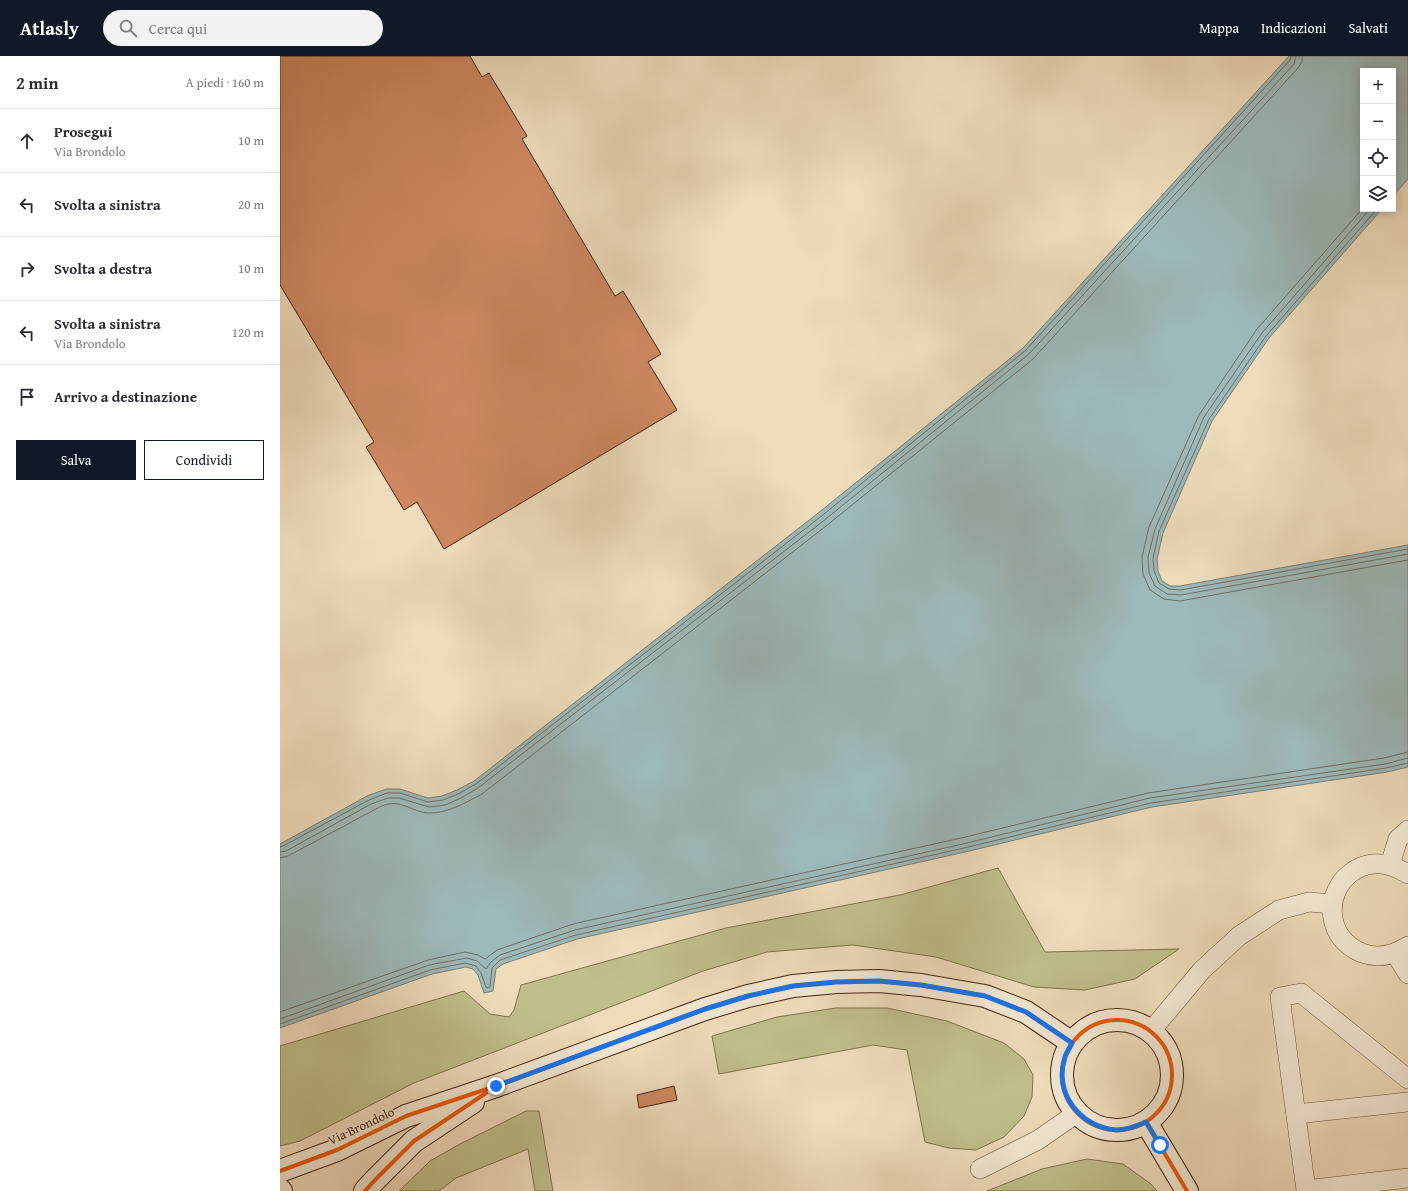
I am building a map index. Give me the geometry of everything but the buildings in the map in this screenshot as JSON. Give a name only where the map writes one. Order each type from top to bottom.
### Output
[{"type":"main road","name":"Via Brondolo","points":[[280,1171],[337,1150],[406,1116],[496,1086],[705,1009],[748,996],[786,988],[836,982],[879,981],[921,985],[985,996],[1026,1012],[1072,1043]]},
{"type":"main road","points":[[1109,1020],[1124,1020],[1139,1024],[1151,1032],[1162,1042],[1169,1056],[1172,1071],[1171,1086],[1166,1100],[1158,1112],[1146,1122],[1132,1128],[1118,1130],[1103,1128],[1089,1122],[1077,1112],[1068,1100],[1064,1086],[1062,1072],[1065,1057],[1072,1043],[1082,1032],[1095,1024],[1109,1020]]},
{"type":"main road","name":"Via Brondolo","points":[[366,1191],[414,1141],[496,1086]]},
{"type":"main road","points":[[1146,1122],[1187,1191]]},
{"type":"lane","points":[[1390,865],[1398,839],[1408,830]]},
{"type":"lane","points":[[1408,874],[1390,865],[1374,864],[1359,867],[1346,876],[1337,889],[1332,904],[1332,917],[1337,930],[1344,941],[1355,950],[1368,955],[1381,956],[1401,950],[1408,974]]},
{"type":"lane","points":[[1151,1032],[1202,970],[1239,936],[1279,910],[1308,902],[1332,904]]},
{"type":"lane","points":[[1408,1079],[1301,993],[1280,997],[1306,1190],[1408,1178]]},
{"type":"lane","points":[[1296,1114],[1408,1102]]},
{"type":"lane","points":[[980,1169],[1038,1140],[1077,1112]]},
{"type":"shaded area","points":[[998,868],[1045,952],[1179,949],[1135,979],[1085,990],[1034,987],[936,957],[853,945],[767,952],[703,971],[414,1083],[300,1141],[280,1146],[280,1046],[464,991],[490,1014],[509,1017],[514,1010],[521,985],[726,928],[900,895]]},
{"type":"shaded area","points":[[836,1008],[887,1008],[947,1021],[1004,1043],[1024,1059],[1033,1075],[1032,1097],[1024,1116],[1004,1137],[976,1150],[949,1148],[925,1142],[907,1050],[873,1045],[719,1074],[712,1036],[777,1017]]},
{"type":"shaded area","points":[[526,1111],[539,1111],[553,1191],[535,1191],[528,1149],[456,1178],[439,1191],[399,1191],[430,1161],[460,1144]]},
{"type":"shaded area","points":[[1087,1159],[1123,1164],[1151,1184],[1157,1191],[987,1191],[1042,1169]]},
{"type":"water","points":[[1289,56],[1408,56],[1408,179],[1396,193],[1396,68],[1360,68],[1360,212],[1379,212],[1269,338],[1212,421],[1163,533],[1157,559],[1158,571],[1162,581],[1170,586],[1180,586],[1408,545],[1408,767],[1387,772],[1152,807],[965,852],[577,939],[503,964],[496,969],[493,991],[484,993],[478,975],[473,969],[466,967],[432,974],[280,1028],[280,844],[367,796],[386,789],[400,789],[428,798],[442,796],[474,781],[817,514],[1023,348]]},
{"type":"cycle path","points":[[280,1171],[337,1150],[406,1116],[496,1086],[705,1009],[748,996],[793,986],[836,982],[879,981],[921,985],[985,996],[1026,1012],[1072,1043]]},
{"type":"cycle path","points":[[1117,1020],[1138,1024],[1156,1036],[1168,1054],[1172,1075],[1168,1096],[1156,1114],[1138,1126],[1117,1130],[1096,1126],[1078,1114],[1066,1096],[1062,1075],[1066,1054],[1078,1036],[1096,1024],[1117,1020]]},
{"type":"cycle path","points":[[365,1191],[414,1141],[486,1093]]},
{"type":"cycle path","points":[[1146,1122],[1187,1191]]},
{"type":"route","points":[[496,1086],[705,1009],[748,996],[793,986],[836,982],[879,981],[921,985],[985,996],[1026,1012],[1072,1043],[1065,1057],[1062,1072],[1068,1100],[1077,1112],[1089,1122],[1103,1128],[1118,1130],[1132,1128],[1146,1122],[1160,1145]]}]
